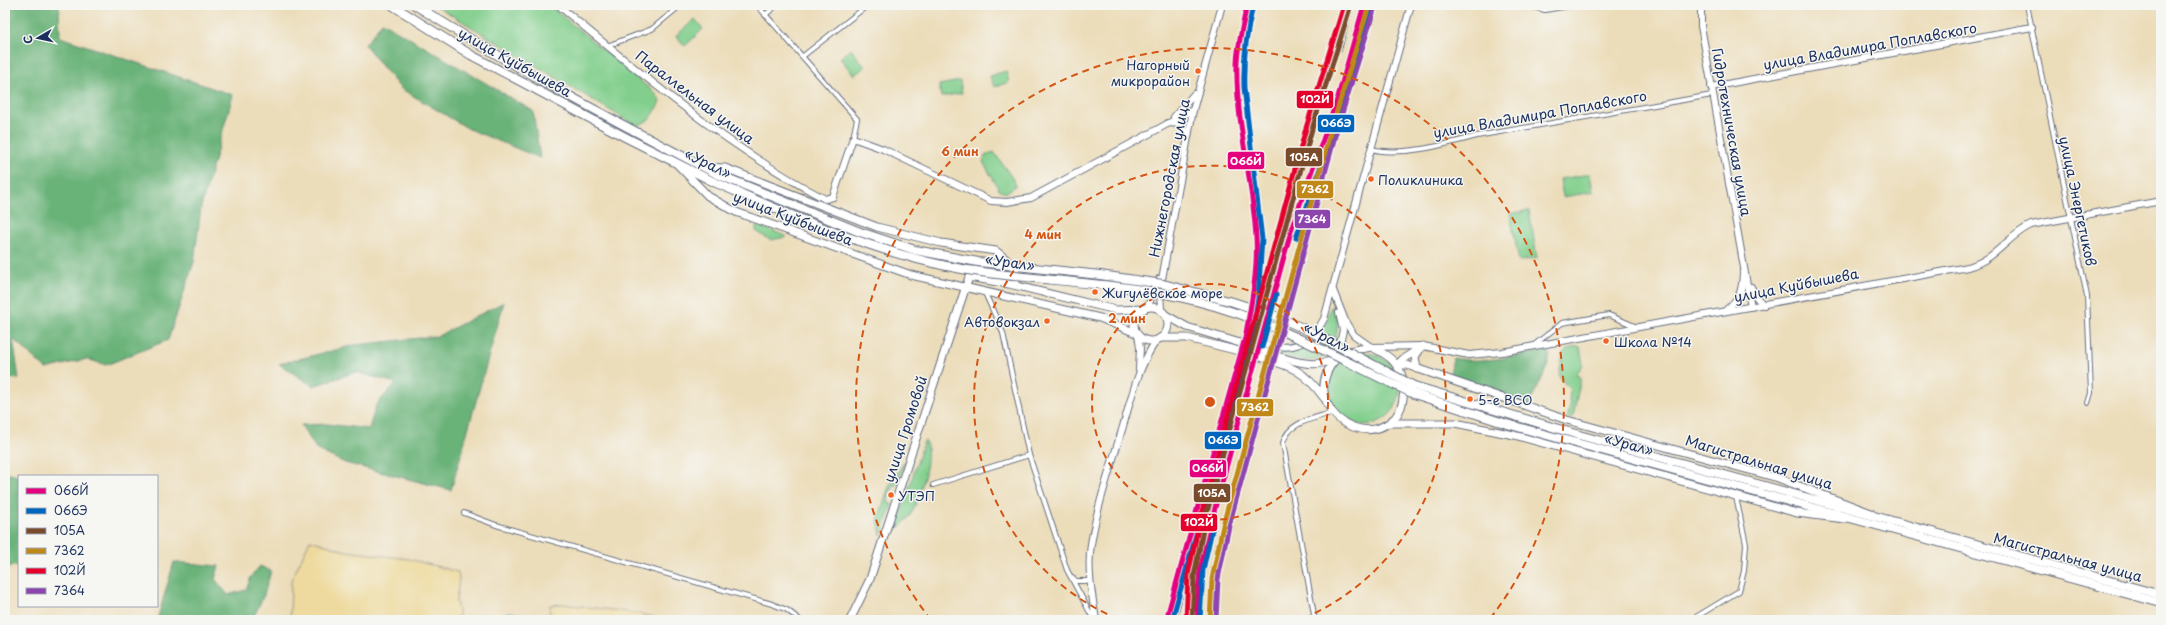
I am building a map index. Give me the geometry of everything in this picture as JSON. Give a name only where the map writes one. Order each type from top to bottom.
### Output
[{"type":"highway","name":"улица Куйбышева","points":[[392,5],[471,55],[627,138],[672,160]]},
{"type":"highway","name":"улица Куйбышева","points":[[415,5],[479,46],[559,91],[624,127],[704,167]]},
{"type":"highway","name":"«Урал»","points":[[672,160],[858,240],[912,258],[961,269],[1026,278],[1143,290],[1195,300],[1237,312],[1306,340],[1414,394],[1456,408],[1507,424],[1797,500],[1899,524]]},
{"type":"highway","points":[[704,167],[715,178]]},
{"type":"highway","name":"«Урал»","points":[[1797,500],[1855,520]]},
{"type":"highway","name":"Магистральная улица","points":[[1855,520],[2161,602]]},
{"type":"highway","name":"Магистральная улица","points":[[1899,524],[2161,595]]},
{"type":"main road","name":"Параллельная улица","points":[[558,5],[607,46],[708,125],[798,185],[825,199],[833,196],[853,138]]},
{"type":"main road","name":"Нижнегородская улица","points":[[1162,312],[1160,290],[1192,110],[1222,5]]},
{"type":"main road","points":[[1263,351],[1300,345],[1318,330],[1324,319],[1411,5]]},
{"type":"main road","name":"Гидротехническая улица","points":[[1701,5],[1700,26],[1743,263]]},
{"type":"main road","name":"улица Владимира Поплавского","points":[[1711,87],[2032,27]]},
{"type":"main road","points":[[1166,123],[1190,101],[1198,88]]},
{"type":"main road","points":[[1166,123],[1192,110]]},
{"type":"main road","name":"Нижнегородская улица","points":[[853,138],[883,150],[972,194],[991,201],[1007,202],[1031,198],[1166,123]]},
{"type":"main road","points":[[1166,123],[1178,123],[1184,128],[1187,136]]},
{"type":"main road","name":"улица Куйбышева","points":[[672,160],[708,196],[736,212],[911,276],[1100,318],[1137,334]]},
{"type":"main road","name":"улица Куйбышева","points":[[704,167],[725,168],[877,227],[907,236],[941,243],[996,251],[1007,260],[1016,279],[1025,288]]},
{"type":"main road","name":"улица Куйбышева","points":[[1371,347],[1423,346],[1469,355],[1502,352],[1968,268],[1979,264],[1995,254],[2024,228],[2038,224],[2161,201]]},
{"type":"main road","points":[[1743,263],[1752,292],[1764,304]]},
{"type":"main road","points":[[1743,263],[1750,307]]},
{"type":"main road","points":[[1724,312],[1737,301],[1742,290],[1743,263]]},
{"type":"main road","points":[[1139,374],[1140,356],[1134,319],[1138,313],[1146,308],[1164,265]]},
{"type":"main road","name":"улица Громовой","points":[[850,620],[870,579],[969,277],[1025,288]]},
{"type":"main road","points":[[1025,288],[1116,310],[1154,308],[1187,327],[1241,342]]},
{"type":"main road","points":[[1263,351],[1299,370],[1313,382],[1324,398],[1331,413],[1342,423],[1355,428],[1370,429],[1389,423],[1395,417],[1403,402],[1405,388],[1397,365],[1388,356],[1371,347],[1354,335],[1346,323],[1333,290]]},
{"type":"main road","points":[[1324,398],[1324,384],[1327,374],[1337,358],[1343,330],[1333,290]]},
{"type":"main road","points":[[1095,620],[1090,581],[1091,544],[1104,490],[1139,374],[1150,349],[1159,339],[1167,326],[1162,312]]},
{"type":"main road","points":[[1137,334],[1147,341],[1187,338],[1239,351]]},
{"type":"main road","points":[[1397,365],[1403,359],[1423,346]]},
{"type":"main road","points":[[1418,369],[1415,357],[1423,346]]},
{"type":"main road","points":[[1263,351],[1315,364],[1337,358],[1348,352],[1371,347]]},
{"type":"main road","name":"Магистральная улица","points":[[1397,365],[1407,365],[1567,420],[1778,478],[1843,501],[1899,524]]},
{"type":"main road","name":"Магистральная улица","points":[[1389,423],[1455,422],[1514,435],[1797,513],[1855,520]]},
{"type":"street","points":[[607,46],[652,30],[681,5]]},
{"type":"street","points":[[757,5],[857,119],[853,138]]},
{"type":"street","points":[[765,15],[777,5]]},
{"type":"street","points":[[803,56],[864,11],[868,5]]},
{"type":"street","points":[[1526,5],[1545,10],[1574,5]]},
{"type":"street","name":"улица Энергетиков","points":[[2027,5],[2087,296],[2091,393],[2088,403]]},
{"type":"street","name":"улица Владимира Поплавского","points":[[1371,149],[1379,151],[1401,151],[1447,144],[1477,136],[1712,95]]},
{"type":"street","points":[[985,293],[1003,333],[1029,454],[1067,570],[1095,620]]},
{"type":"street","points":[[1532,347],[1566,322],[1609,315],[1639,328]]},
{"type":"street","points":[[1314,620],[1283,443],[1285,434],[1292,427],[1331,413]]},
{"type":"street","points":[[934,485],[1029,454]]},
{"type":"street","points":[[1691,620],[1739,591],[1744,571],[1746,544],[1736,497]]},
{"type":"street","points":[[464,513],[496,525],[772,604],[787,610],[800,620]]},
{"type":"street","points":[[1067,570],[1076,581],[1090,581]]},
{"type":"green space","points":[[5,5],[59,5],[60,37],[233,95],[201,207],[194,262],[168,340],[106,365],[87,359],[46,369],[13,339],[19,379],[5,378]]},
{"type":"green space","points":[[435,5],[549,5],[655,93],[660,101],[658,106],[649,120],[636,126]]},
{"type":"green space","points":[[695,19],[703,29],[685,46],[676,36]]},
{"type":"green space","points":[[382,22],[533,111],[540,158],[469,129],[400,88],[365,45]]},
{"type":"green space","points":[[851,49],[865,67],[854,75],[840,58]]},
{"type":"green space","points":[[1006,71],[1009,82],[994,87],[990,76]]},
{"type":"green space","points":[[960,81],[962,93],[941,97],[939,85]]},
{"type":"green space","points":[[994,152],[1015,182],[1015,186],[1006,193],[1000,191],[983,162],[985,156]]},
{"type":"green space","points":[[1590,174],[1593,192],[1563,197],[1560,179]]},
{"type":"green space","points":[[1529,210],[1537,258],[1519,261],[1510,214]]},
{"type":"green space","points":[[756,225],[786,237],[770,240],[756,231]]},
{"type":"green space","points":[[504,302],[451,490],[345,463],[317,450],[301,425],[327,424],[369,429],[376,405],[396,383],[356,372],[313,386],[279,364],[355,345],[438,336]]},
{"type":"green space","points":[[1331,306],[1335,311],[1337,326],[1334,343],[1326,356],[1310,361],[1293,358],[1277,352],[1300,348],[1314,341],[1323,328]]},
{"type":"green space","points":[[1576,346],[1580,347],[1583,365],[1576,374],[1581,377],[1573,417],[1567,418],[1571,402],[1569,401],[1570,390],[1559,376],[1563,353],[1566,350]]},
{"type":"green space","points":[[1546,350],[1550,353],[1547,367],[1529,405],[1449,379],[1453,358],[1465,360],[1488,360]]},
{"type":"green space","points":[[1364,353],[1384,359],[1394,369],[1400,389],[1394,409],[1384,419],[1364,425],[1344,419],[1334,409],[1328,389],[1334,369],[1344,359]]},
{"type":"green space","points":[[924,441],[926,442],[927,458],[919,494],[910,516],[895,532],[892,531],[894,527],[896,527]]},
{"type":"green space","points":[[905,461],[898,484],[894,485],[892,490],[890,490],[888,502],[892,504],[881,535],[878,520],[889,486]]},
{"type":"green space","points":[[5,473],[18,476],[18,565],[5,567]]},
{"type":"green space","points":[[174,562],[219,566],[215,579],[228,595],[246,590],[251,577],[260,566],[271,571],[264,595],[252,620],[157,620]]},
{"type":"sand","points":[[310,540],[346,551],[409,559],[458,572],[459,580],[456,600],[459,616],[454,620],[290,620],[291,581]]},
{"type":"sand","points":[[563,604],[636,613],[663,620],[549,620],[550,605]]},
{"type":"water","points":[[510,612],[533,617],[536,620],[490,620]]},
{"type":"tunnel","points":[[1242,342],[1265,345]]},
{"type":"tunnel","points":[[1240,343],[1265,352]]},
{"type":"tunnel","points":[[1239,351],[1260,357]]},
{"type":"railway","points":[[1246,368],[1345,5]]},
{"type":"railway","points":[[1340,51],[1353,5]]},
{"type":"railway","points":[[1175,620],[1231,420]]},
{"type":"railway","points":[[1187,620],[1189,584]]},
{"type":"transit line","name":"066Й","points":[[1166,620],[1245,338],[1254,288],[1256,238],[1241,128],[1237,84],[1238,48],[1247,5]]},
{"type":"transit line","name":"102Й","points":[[1186,620],[1188,575],[1200,519],[1306,128],[1344,5]]},
{"type":"transit line","name":"105А","points":[[1192,620],[1194,576],[1205,520],[1312,129],[1351,5]]},
{"type":"transit line","name":"066Й","points":[[1198,620],[1197,603],[1200,570],[1215,508],[1293,224],[1338,97],[1364,5]]},
{"type":"transit line","name":"066Э","points":[[1172,620],[1251,340],[1258,299],[1262,239],[1244,88],[1244,67],[1248,27],[1253,6]]},
{"type":"transit line","name":"066Э","points":[[1296,238],[1344,99],[1370,7]]},
{"type":"transit line","name":"7362","points":[[1210,620],[1212,579],[1223,525],[1330,134],[1368,9]]},
{"type":"transit line","name":"7364","points":[[1216,620],[1218,579],[1229,526],[1335,136],[1374,10]]},
{"type":"transit line","name":"066Э","points":[[1262,347],[1276,295]]},
{"type":"transit line","name":"066Э","points":[[1200,620],[1203,570],[1214,521]]},
{"type":"place","name":"Нагорный микрорайон","points":[[1198,71]]},
{"type":"place","name":"Поликлиника","points":[[1371,179]]},
{"type":"place","name":"Жигулёвское море","points":[[1095,292]]},
{"type":"place","name":"Автовокзал","points":[[1047,321]]},
{"type":"place","name":"Школа №14","points":[[1606,341]]},
{"type":"place","name":"5-е ВСО","points":[[1470,399]]},
{"type":"place","name":"УТЭП","points":[[891,495]]}]
